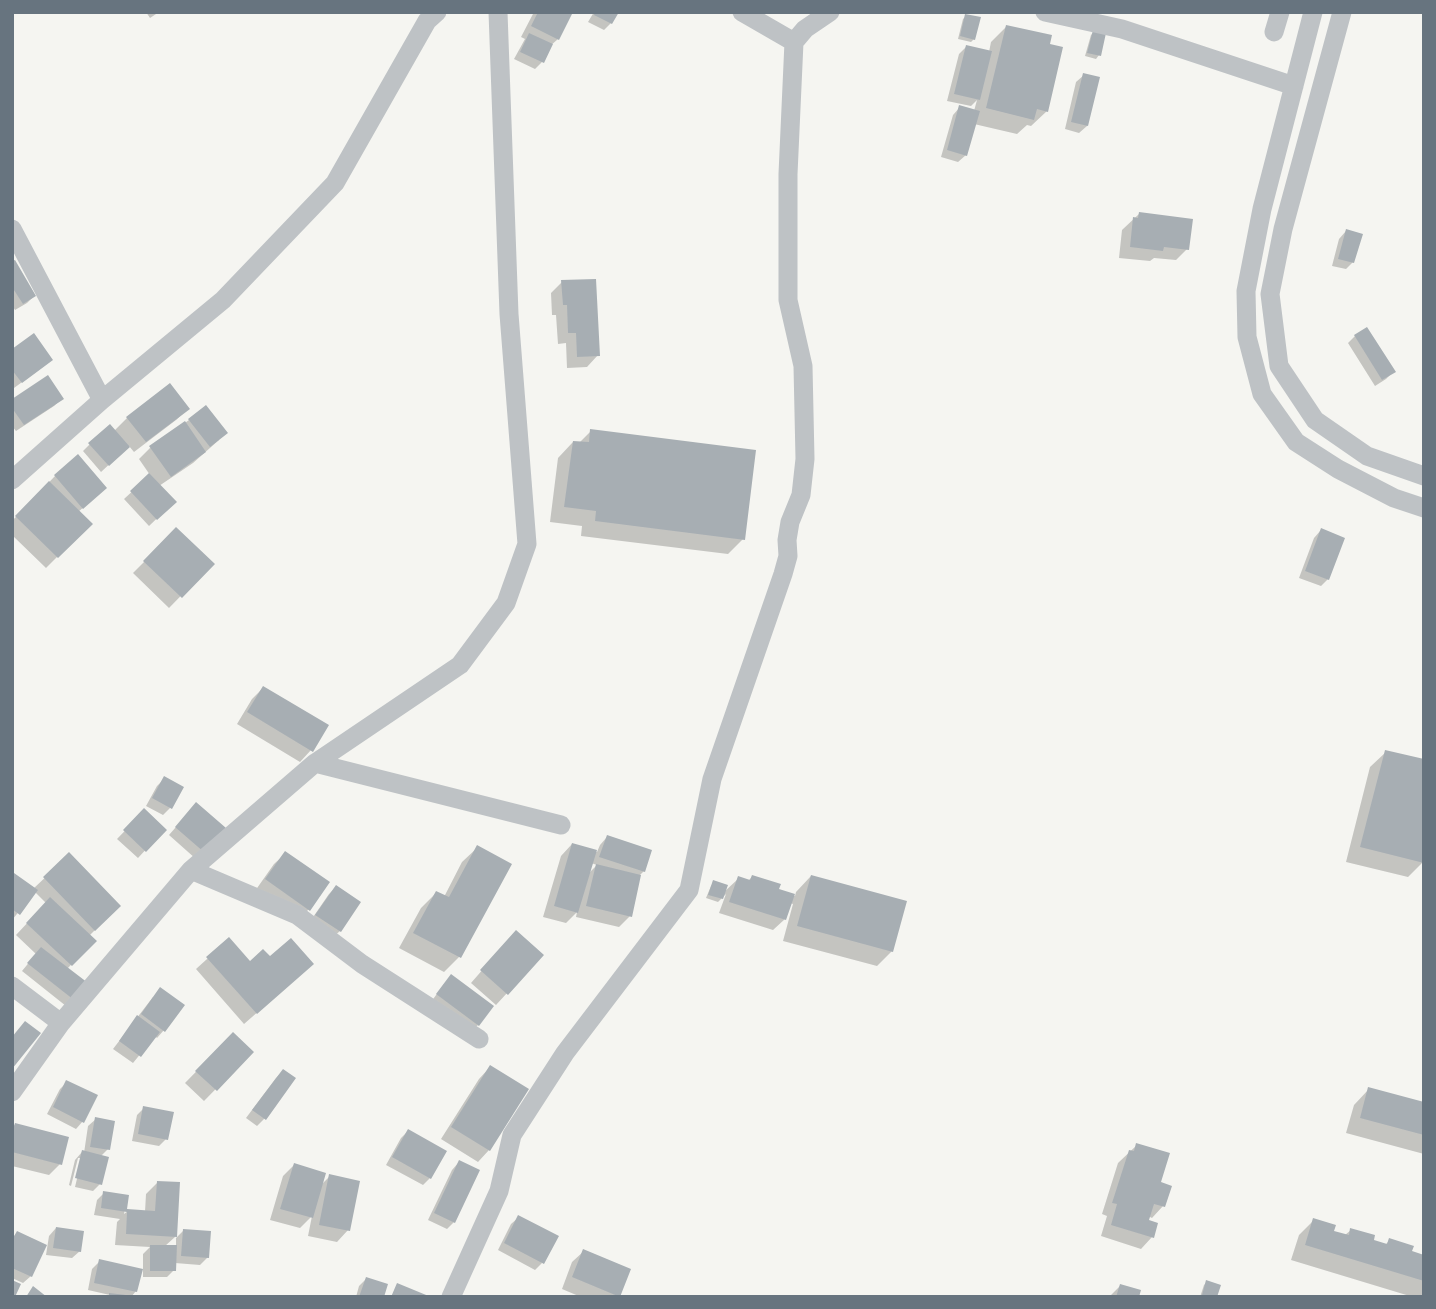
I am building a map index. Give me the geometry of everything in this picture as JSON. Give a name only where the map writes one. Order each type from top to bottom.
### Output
[{"type":"street","points":[[12,480],[102,400],[223,300],[335,183],[427,21],[437,12]]},
{"type":"street","points":[[12,1092],[61,1023],[191,870],[316,763],[460,665],[506,603],[527,544],[509,314],[498,12]]},
{"type":"street","points":[[742,12],[794,42]]},
{"type":"street","points":[[450,1297],[499,1191],[512,1135],[565,1053],[689,890],[712,779],[788,556],[790,522],[801,495],[805,458],[803,366],[788,300],[788,174],[794,42],[805,29],[830,12]]},
{"type":"street","points":[[1045,12],[1122,29],[1294,86]]},
{"type":"street","points":[[1275,32],[1280,12]]},
{"type":"street","points":[[1314,12],[1262,209],[1246,291],[1247,337],[1262,394],[1296,442],[1338,469],[1394,498],[1424,508]]},
{"type":"street","points":[[1342,12],[1283,229],[1270,294],[1279,366],[1315,420],[1367,456],[1424,476]]},
{"type":"street","points":[[12,229],[102,400]]},
{"type":"street","points":[[316,763],[561,825]]},
{"type":"street","points":[[191,870],[298,915],[362,964],[479,1039]]},
{"type":"street","points":[[12,986],[61,1023]]},
{"type":"building","points":[[538,12],[573,12],[559,40],[531,26]]},
{"type":"building","points":[[595,12],[619,12],[612,24],[594,15]]},
{"type":"building","points":[[965,14],[981,17],[975,40],[960,36]]},
{"type":"building","points":[[1006,25],[1052,35],[1050,44],[1063,47],[1048,112],[1037,109],[1034,120],[986,108]]},
{"type":"building","points":[[1093,30],[1106,33],[1101,56],[1087,53]]},
{"type":"building","points":[[529,33],[553,44],[544,63],[520,52]]},
{"type":"building","points":[[966,45],[992,51],[980,100],[954,94]]},
{"type":"building","points":[[1083,73],[1100,77],[1088,126],[1071,122]]},
{"type":"building","points":[[959,105],[980,111],[967,156],[947,150]]},
{"type":"building","points":[[1139,212],[1193,219],[1189,250],[1164,247],[1163,251],[1130,247],[1133,217],[1138,218]]},
{"type":"building","points":[[1346,229],[1363,234],[1354,263],[1338,259]]},
{"type":"building","points":[[15,260],[36,296],[23,304],[12,287],[12,261]]},
{"type":"building","points":[[596,279],[600,356],[577,357],[576,333],[568,333],[567,305],[563,305],[561,280]]},
{"type":"building","points":[[1367,327],[1396,372],[1382,380],[1354,335]]},
{"type":"building","points":[[34,333],[53,360],[22,383],[12,370],[12,349]]},
{"type":"building","points":[[48,375],[64,399],[24,425],[12,408],[12,399]]},
{"type":"building","points":[[170,383],[190,409],[146,442],[126,417]]},
{"type":"building","points":[[206,405],[228,433],[210,447],[188,419]]},
{"type":"building","points":[[185,421],[206,452],[171,477],[149,446]]},
{"type":"building","points":[[110,424],[130,447],[109,466],[88,443]]},
{"type":"building","points":[[590,429],[756,450],[745,540],[595,521],[596,511],[564,507],[573,441],[589,442]]},
{"type":"building","points":[[78,454],[107,488],[83,509],[54,475]]},
{"type":"building","points":[[149,473],[177,502],[157,520],[130,491]]},
{"type":"building","points":[[49,481],[93,524],[58,558],[15,516]]},
{"type":"building","points":[[176,527],[215,564],[182,598],[143,561]]},
{"type":"building","points":[[1321,528],[1345,538],[1329,580],[1305,571]]},
{"type":"building","points":[[263,686],[329,725],[313,752],[247,712]]},
{"type":"building","points":[[1385,750],[1424,759],[1424,863],[1360,847]]},
{"type":"building","points":[[164,776],[184,787],[172,809],[152,798]]},
{"type":"building","points":[[196,802],[226,828],[205,853],[175,827]]},
{"type":"building","points":[[144,808],[167,830],[146,852],[123,830]]},
{"type":"building","points":[[607,835],[652,850],[645,872],[599,857]]},
{"type":"building","points":[[572,843],[597,850],[578,913],[554,906]]},
{"type":"building","points":[[477,845],[512,864],[461,958],[413,933],[436,891],[449,897]]},
{"type":"building","points":[[285,851],[330,882],[310,911],[265,879]]},
{"type":"building","points":[[69,852],[121,906],[95,931],[43,877]]},
{"type":"building","points":[[596,864],[641,875],[632,917],[586,906]]},
{"type":"building","points":[[14,873],[38,890],[20,915],[12,909]]},
{"type":"building","points":[[752,875],[781,884],[779,889],[795,894],[786,920],[729,902],[738,876],[750,880]]},
{"type":"building","points":[[811,875],[907,901],[893,952],[797,926]]},
{"type":"building","points":[[713,880],[728,885],[723,899],[708,895]]},
{"type":"building","points":[[336,885],[361,902],[341,932],[315,915]]},
{"type":"building","points":[[50,897],[97,941],[72,966],[26,923]]},
{"type":"building","points":[[516,930],[544,955],[508,995],[480,970]]},
{"type":"building","points":[[229,937],[250,961],[263,949],[270,956],[291,938],[314,964],[257,1014],[206,957]]},
{"type":"building","points":[[41,947],[88,983],[74,1000],[27,963]]},
{"type":"building","points":[[451,974],[494,1006],[479,1026],[436,994]]},
{"type":"building","points":[[160,987],[185,1005],[165,1032],[141,1014]]},
{"type":"building","points":[[137,1015],[160,1032],[141,1057],[119,1041]]},
{"type":"building","points":[[25,1021],[41,1033],[12,1069],[12,1037]]},
{"type":"building","points":[[233,1032],[254,1052],[217,1091],[195,1071]]},
{"type":"building","points":[[490,1065],[529,1089],[490,1151],[451,1127]]},
{"type":"building","points":[[283,1069],[296,1078],[266,1120],[252,1110]]},
{"type":"building","points":[[66,1080],[98,1095],[84,1123],[53,1107]]},
{"type":"building","points":[[1368,1087],[1424,1102],[1424,1135],[1360,1118]]},
{"type":"building","points":[[143,1106],[174,1112],[168,1140],[138,1134]]},
{"type":"building","points":[[95,1117],[115,1121],[110,1150],[90,1147]]},
{"type":"building","points":[[15,1123],[69,1137],[62,1165],[12,1152]]},
{"type":"building","points":[[408,1129],[447,1151],[431,1179],[392,1157]]},
{"type":"building","points":[[1136,1143],[1170,1153],[1161,1182],[1172,1186],[1165,1207],[1154,1204],[1149,1220],[1158,1223],[1154,1238],[1111,1225],[1117,1204],[1112,1203],[1129,1150],[1134,1151]]},
{"type":"building","points":[[82,1150],[109,1157],[102,1185],[75,1178]]},
{"type":"building","points":[[459,1160],[480,1170],[455,1223],[434,1213]]},
{"type":"building","points":[[294,1163],[326,1173],[313,1218],[280,1209]]},
{"type":"building","points":[[329,1174],[360,1181],[350,1231],[319,1225]]},
{"type":"building","points":[[157,1181],[180,1182],[177,1237],[126,1234],[127,1212],[101,1208],[103,1191],[129,1195],[127,1209],[155,1211]]},
{"type":"building","points":[[518,1215],[559,1236],[544,1264],[504,1243]]},
{"type":"building","points":[[1313,1218],[1336,1225],[1334,1231],[1349,1235],[1350,1228],[1375,1235],[1374,1240],[1387,1244],[1389,1238],[1414,1246],[1412,1251],[1424,1255],[1424,1281],[1305,1245]]},
{"type":"building","points":[[56,1227],[84,1231],[81,1252],[53,1248]]},
{"type":"building","points":[[183,1229],[211,1231],[209,1258],[181,1256]]},
{"type":"building","points":[[17,1231],[47,1245],[32,1277],[12,1268],[12,1240]]},
{"type":"building","points":[[150,1245],[177,1245],[176,1271],[150,1271]]},
{"type":"building","points":[[583,1249],[631,1269],[620,1297],[572,1277]]},
{"type":"building","points":[[99,1259],[143,1269],[137,1292],[94,1283]]},
{"type":"building","points":[[366,1277],[388,1284],[384,1297],[359,1297]]},
{"type":"building","points":[[12,1280],[21,1284],[15,1297],[12,1297]]},
{"type":"building","points":[[1206,1280],[1221,1285],[1217,1297],[1202,1295]]},
{"type":"building","points":[[397,1283],[431,1297],[391,1297]]},
{"type":"building","points":[[1120,1284],[1141,1290],[1139,1297],[1116,1297]]},
{"type":"building","points":[[33,1286],[47,1297],[26,1297]]},
{"type":"building","points":[[109,1293],[126,1295],[126,1297],[109,1297]]}]
